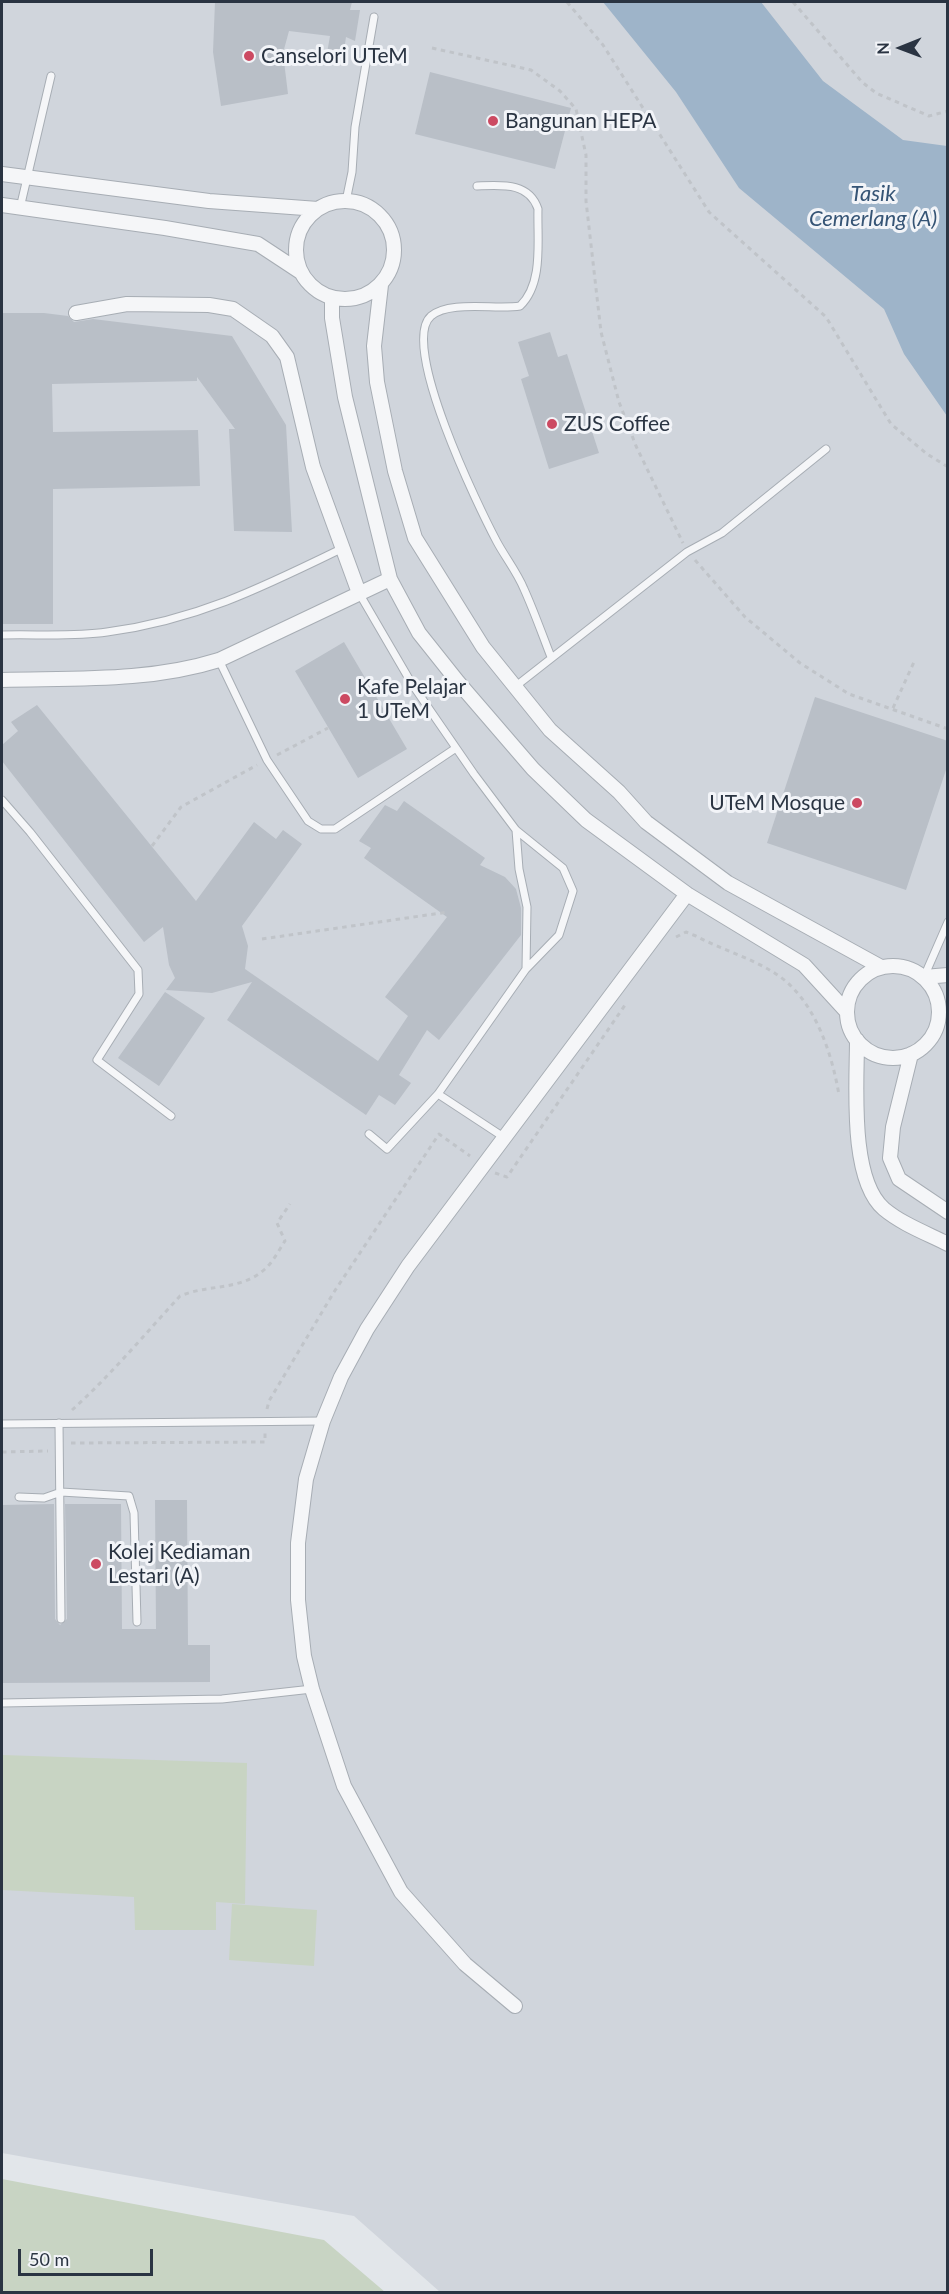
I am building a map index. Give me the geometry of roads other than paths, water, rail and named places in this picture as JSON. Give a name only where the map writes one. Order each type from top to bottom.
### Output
[{"type":"street","points":[[2,174],[209,201],[318,209],[346,201],[370,207],[381,215],[393,237],[393,262],[381,285],[374,346],[377,382],[395,471],[415,538],[483,647],[550,730],[619,792],[646,822],[728,883],[881,967]]},
{"type":"street","points":[[2,205],[165,228],[258,244],[302,273],[320,293],[332,298],[350,300],[367,295],[381,285]]},
{"type":"street","points":[[302,273],[297,261],[297,241],[304,223],[318,209]]},
{"type":"street","points":[[332,298],[332,318],[345,397],[390,579],[419,633],[458,682],[533,768],[586,820],[687,894],[804,965],[847,1012]]},
{"type":"street","points":[[76,313],[127,304],[209,305],[233,309],[272,336],[286,357],[313,467],[359,593]]},
{"type":"street","points":[[2,680],[134,677],[195,667],[219,660],[390,579]]},
{"type":"street","points":[[515,2006],[465,1964],[401,1892],[344,1786],[312,1689],[304,1656],[298,1600],[298,1543],[306,1479],[323,1421],[341,1377],[367,1329],[408,1266],[687,894]]},
{"type":"street","points":[[897,965],[911,969],[924,977],[933,989],[938,1004],[938,1019],[933,1034],[924,1046],[911,1054],[897,1058],[881,1057],[867,1050],[856,1040],[849,1027],[847,1012],[849,997],[856,983],[867,973],[881,967],[897,965]]},
{"type":"street","points":[[924,977],[948,975]]},
{"type":"street","points":[[933,1034],[948,1032]]},
{"type":"street","points":[[856,1040],[859,1138],[866,1182],[882,1207],[902,1221],[948,1244]]},
{"type":"street","points":[[911,1054],[893,1126],[890,1158],[899,1179],[948,1212]]},
{"type":"lane","points":[[346,201],[352,172],[355,127],[374,17]]},
{"type":"lane","points":[[20,208],[51,76]]},
{"type":"lane","points":[[477,186],[514,186],[534,199],[538,209],[534,286],[529,298],[520,306],[447,309],[431,316],[423,327],[423,342],[441,417],[482,513],[524,587],[551,657]]},
{"type":"lane","points":[[516,686],[687,552],[722,532],[826,449]]},
{"type":"lane","points":[[2,634],[104,633],[163,622],[248,594],[343,548]]},
{"type":"lane","points":[[359,593],[384,639],[456,748],[516,830],[563,868],[573,891],[559,935],[526,969],[438,1094],[387,1149],[369,1134]]},
{"type":"lane","points":[[219,660],[267,760],[313,827],[328,830],[362,812],[456,748]]},
{"type":"lane","points":[[2,800],[30,832],[138,970],[139,994],[97,1060],[171,1116]]},
{"type":"lane","points":[[516,830],[519,869],[527,907],[526,969]]},
{"type":"lane","points":[[924,977],[948,922]]},
{"type":"lane","points":[[438,1094],[505,1138]]},
{"type":"lane","points":[[2,1424],[265,1419],[323,1421]]},
{"type":"lane","points":[[58,1423],[57,1452],[61,1492],[61,1619]]},
{"type":"lane","points":[[18,1497],[44,1498],[61,1492],[129,1496],[134,1514],[137,1622]]},
{"type":"lane","points":[[2,1703],[222,1699],[312,1689]]},
{"type":"water","name":"Tasik Cemerlang (A)","points":[[603,2],[761,2],[823,81],[903,140],[947,146],[947,416],[904,354],[884,309],[739,188],[676,92]]},
{"type":"place","name":"Canselori UTeM","points":[[249,56]]},
{"type":"place","name":"Bangunan HEPA","points":[[493,121]]},
{"type":"place","name":"ZUS Coffee","points":[[552,424]]},
{"type":"place","name":"Kafe Pelajar 1 UTeM","points":[[345,699]]},
{"type":"place","name":"UTeM Mosque","points":[[857,803]]},
{"type":"place","name":"Kolej Kediaman Lestari (A)","points":[[96,1564]]}]
